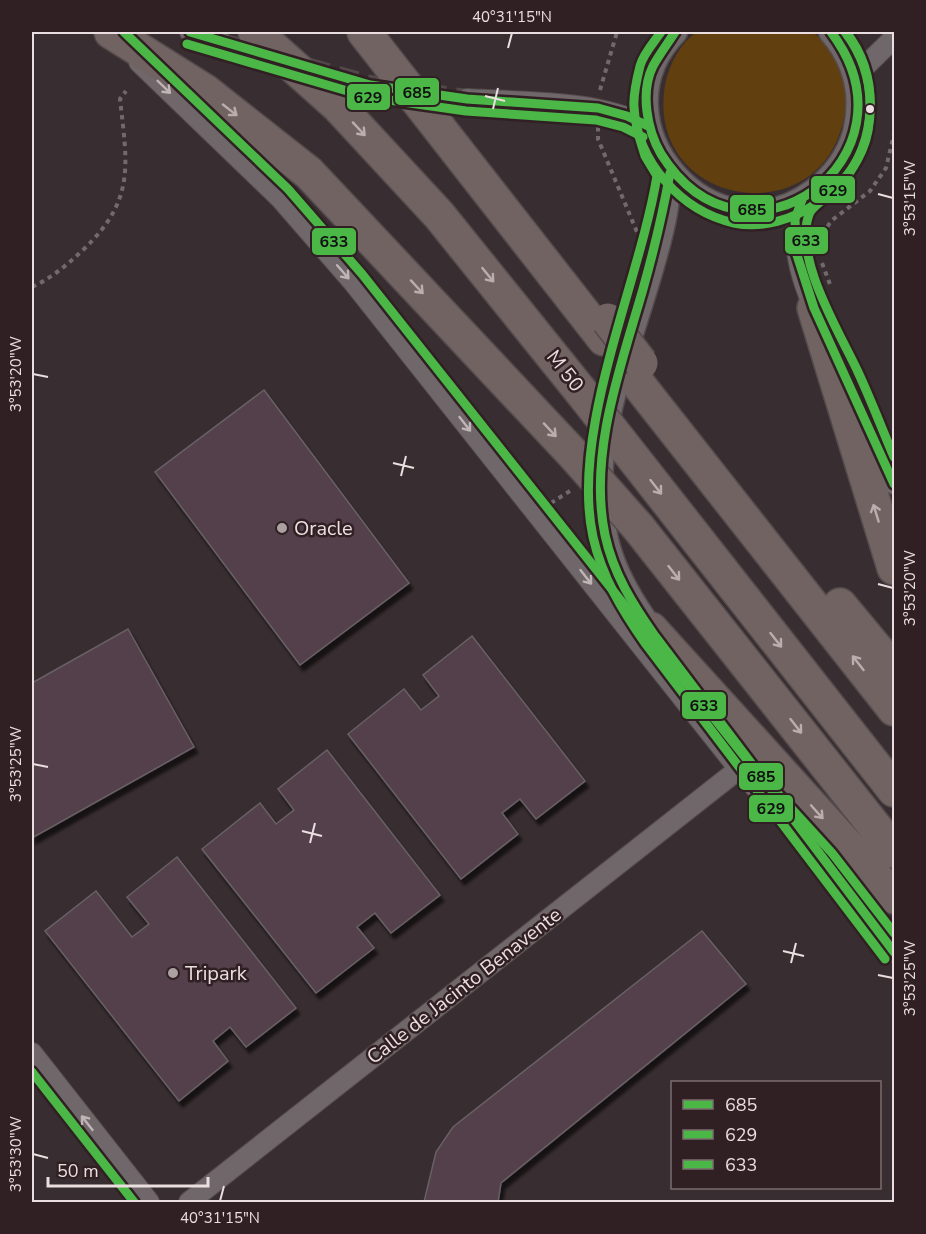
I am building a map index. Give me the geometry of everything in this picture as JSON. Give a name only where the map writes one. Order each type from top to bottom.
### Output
[{"type":"highway","points":[[109,32],[205,91],[309,173],[575,456],[638,528],[894,851]]},
{"type":"highway","name":"M 50","points":[[255,32],[338,106],[439,215],[587,399],[894,790]]},
{"type":"highway","points":[[364,32],[606,330],[894,709]]},
{"type":"highway","points":[[384,32],[606,330]]},
{"type":"highway","points":[[823,299],[894,568]]},
{"type":"highway","points":[[638,371],[894,670]]},
{"type":"highway","points":[[651,629],[894,897]]},
{"type":"street","points":[[109,32],[280,198],[338,266],[739,770],[823,861]]},
{"type":"street","points":[[190,32],[222,43]]},
{"type":"street","points":[[675,32],[666,41],[652,67],[646,96],[648,126],[656,151],[670,173],[685,187],[721,207],[762,211],[802,200],[831,178],[851,148],[860,112],[856,75],[844,46],[831,32]]},
{"type":"street","points":[[856,75],[894,38]]},
{"type":"street","points":[[467,99],[598,108],[627,116],[648,126]]},
{"type":"street","points":[[670,173],[664,218],[632,325],[606,431],[601,480],[602,516],[609,551],[624,587],[651,629],[823,861],[894,952]]},
{"type":"street","points":[[802,200],[795,219],[796,252],[823,299],[894,484]]},
{"type":"street","name":"Calle de Jacinto Benavente","points":[[189,1203],[739,770]]},
{"type":"street","points":[[32,1053],[149,1203]]},
{"type":"path","points":[[617,32],[601,83],[597,139],[640,239]]},
{"type":"path","points":[[32,287],[63,268],[89,244],[117,207],[126,167],[120,99],[126,91]]},
{"type":"path","points":[[816,245],[831,221],[870,191],[886,168],[894,134]]},
{"type":"path","points":[[820,256],[823,299]]},
{"type":"shaded area","points":[[697,32],[812,32],[828,47],[843,79],[845,112],[831,152],[806,178],[774,191],[740,192],[708,181],[682,159],[666,127],[665,85],[676,55],[685,42]]},
{"type":"building","name":"Oracle","points":[[264,390],[409,583],[300,665],[155,472]]},
{"type":"building","points":[[128,629],[194,747],[32,838],[32,683]]},
{"type":"building","points":[[472,636],[585,781],[536,819],[520,799],[502,813],[518,834],[461,879],[348,734],[404,689],[421,710],[439,696],[423,675]]},
{"type":"building","name":"Tripark","points":[[327,750],[440,895],[391,933],[375,913],[357,927],[374,948],[316,993],[202,849],[260,803],[276,824],[294,810],[278,789]]},
{"type":"building","name":"Tripark","points":[[177,857],[296,1008],[246,1047],[230,1027],[213,1041],[228,1061],[179,1101],[45,931],[96,891],[132,937],[149,924],[127,897]]},
{"type":"building","points":[[702,931],[746,984],[501,1183],[498,1202],[424,1202],[436,1152],[453,1127]]},
{"type":"tunnel","points":[[222,43],[370,85],[467,99]]},
{"type":"transit line","name":"633","points":[[124,32],[288,189],[362,274],[748,761],[832,853],[894,933]]},
{"type":"transit line","name":"685","points":[[190,32],[370,85],[467,99],[598,108],[627,116],[648,126]]},
{"type":"transit line","name":"629","points":[[661,32],[641,62],[635,92],[634,107],[643,147],[665,181],[696,208],[734,223],[755,225],[798,214],[818,202],[851,170],[862,151],[870,118],[869,91],[860,54],[846,32]]},
{"type":"transit line","name":"685","points":[[675,32],[655,62],[649,76],[646,99],[652,134],[661,154],[697,193],[737,209],[777,208],[814,190],[841,161],[856,123],[854,79],[831,32]]},
{"type":"transit line","name":"633","points":[[845,32],[856,50],[869,89],[868,129],[853,167],[841,184],[810,212],[806,230],[807,250],[820,294],[863,383],[894,457]]},
{"type":"transit line","name":"629","points":[[187,44],[368,97],[466,111],[596,120],[623,127],[643,137]]},
{"type":"transit line","name":"629","points":[[637,130],[645,156],[657,176],[598,405],[591,451],[588,495],[597,552],[614,593],[645,643],[885,959]]},
{"type":"transit line","name":"685","points":[[670,173],[655,245],[609,410],[601,473],[601,504],[609,549],[625,588],[655,636],[894,952]]},
{"type":"transit line","name":"685","points":[[802,200],[795,219],[796,252],[814,308],[894,484]]},
{"type":"transit line","name":"629","points":[[32,1072],[134,1202]]},
{"type":"place","name":"Oracle","points":[[282,528]]},
{"type":"place","name":"Tripark","points":[[173,973]]}]
